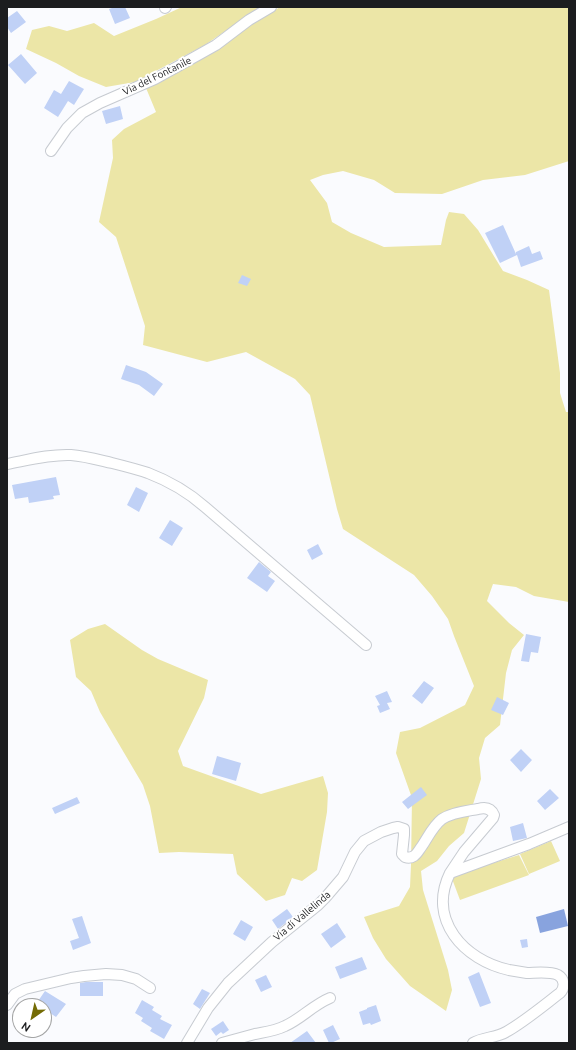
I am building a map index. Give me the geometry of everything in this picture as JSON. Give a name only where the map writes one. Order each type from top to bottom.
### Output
[{"type":"street","name":"Via del Fontanile","points":[[51,151],[67,128],[82,113],[100,103],[155,79],[194,58],[216,45],[249,20],[271,7]]},
{"type":"street","points":[[7,464],[55,456],[78,456],[140,470],[172,484],[190,495],[205,507],[366,645]]},
{"type":"street","name":"Via di Vallelinda","points":[[187,1043],[208,1008],[228,983],[272,942],[330,894],[343,877],[356,852],[364,841],[381,832],[400,827],[404,829],[402,854],[405,857],[411,857],[418,852],[438,823],[445,818],[454,814],[487,808],[494,815],[493,818],[464,852],[450,873]]},
{"type":"street","points":[[473,1043],[478,1040],[500,1035],[511,1029],[560,993],[564,984],[562,979],[557,975],[520,972],[498,967],[479,959],[463,947],[452,933],[446,921],[443,904],[446,881],[450,873],[529,844],[569,827]]},
{"type":"street","points":[[7,1005],[15,994],[25,989],[84,976],[106,974],[125,975],[136,979],[150,988]]},
{"type":"street","points":[[222,1043],[285,1026],[299,1018],[313,1006],[330,998]]},
{"type":"shaded area","points":[[182,7],[263,7],[250,14],[205,45],[135,82],[106,87],[79,76],[26,49],[32,30],[49,26],[67,31],[94,23],[114,36]]},
{"type":"shaded area","points":[[280,7],[569,7],[569,161],[525,175],[483,180],[442,194],[395,193],[374,180],[343,171],[323,175],[310,180],[327,203],[332,222],[351,233],[384,247],[441,245],[449,212],[464,214],[478,230],[503,271],[549,290],[560,373],[560,393],[566,412],[569,412],[569,602],[534,596],[516,587],[493,584],[487,601],[509,623],[524,635],[512,650],[506,673],[500,725],[485,738],[479,758],[481,779],[464,833],[449,846],[437,861],[421,871],[423,890],[448,970],[452,990],[446,1011],[410,986],[386,959],[373,938],[364,917],[399,906],[410,887],[412,798],[396,753],[400,732],[420,728],[465,705],[474,686],[448,619],[432,596],[414,575],[343,529],[310,395],[295,379],[246,352],[207,362],[143,345],[145,326],[116,237],[99,222],[113,158],[112,140],[124,129],[156,112],[146,88]]},
{"type":"shaded area","points":[[105,624],[142,650],[158,659],[208,680],[204,698],[178,751],[183,766],[261,794],[323,776],[328,793],[327,812],[317,870],[302,881],[292,878],[285,895],[266,901],[237,874],[233,854],[179,852],[159,853],[150,806],[143,785],[100,712],[91,691],[76,677],[70,640],[88,629]]},
{"type":"shaded area","points":[[551,841],[560,861],[529,874],[520,854]]},
{"type":"shaded area","points":[[519,855],[529,875],[460,900],[451,876]]},
{"type":"water","points":[[564,909],[568,926],[540,933],[536,917]]},
{"type":"building","points":[[115,7],[125,7],[130,18],[115,24],[109,9]]},
{"type":"building","points":[[17,11],[26,22],[11,33],[7,27],[7,18]]},
{"type":"building","points":[[21,54],[37,73],[25,84],[8,65]]},
{"type":"building","points":[[69,81],[84,89],[74,105],[68,101],[58,117],[44,108],[54,90],[61,94]]},
{"type":"building","points":[[120,106],[123,119],[106,124],[102,111]]},
{"type":"building","points":[[503,225],[516,254],[516,252],[529,246],[532,254],[540,251],[543,259],[521,267],[517,255],[500,263],[485,233]]},
{"type":"building","points":[[242,275],[251,279],[247,286],[238,283]]},
{"type":"building","points":[[126,365],[146,372],[163,384],[154,396],[139,385],[121,379]]},
{"type":"building","points":[[56,477],[60,495],[53,496],[54,499],[29,503],[28,497],[15,499],[12,485]]},
{"type":"building","points":[[136,487],[148,493],[139,512],[127,505]]},
{"type":"building","points":[[170,520],[183,528],[172,546],[159,538]]},
{"type":"building","points":[[318,544],[323,554],[312,560],[307,550]]},
{"type":"building","points":[[259,562],[271,572],[268,576],[275,581],[267,592],[247,578]]},
{"type":"building","points":[[526,634],[541,637],[538,653],[531,652],[529,662],[521,661]]},
{"type":"building","points":[[424,681],[434,688],[422,704],[412,696]]},
{"type":"building","points":[[387,691],[392,702],[387,703],[390,709],[380,713],[377,706],[380,705],[375,696]]},
{"type":"building","points":[[497,697],[509,703],[503,715],[491,710]]},
{"type":"building","points":[[521,749],[532,760],[521,772],[510,760]]},
{"type":"building","points":[[217,756],[241,763],[236,781],[212,774]]},
{"type":"building","points":[[421,787],[427,795],[408,809],[402,802]]},
{"type":"building","points":[[550,789],[559,798],[545,810],[537,801]]},
{"type":"building","points":[[77,797],[80,803],[55,814],[52,808]]},
{"type":"building","points":[[523,823],[527,838],[513,841],[510,827]]},
{"type":"building","points":[[287,909],[293,917],[278,929],[272,920]]},
{"type":"building","points":[[82,916],[91,943],[73,950],[70,941],[79,938],[72,919]]},
{"type":"building","points":[[241,920],[253,927],[245,941],[233,934]]},
{"type":"building","points":[[337,923],[346,937],[331,948],[321,934]]},
{"type":"building","points":[[527,939],[528,947],[522,948],[520,940]]},
{"type":"building","points":[[362,957],[367,969],[340,979],[335,967]]},
{"type":"building","points":[[479,972],[491,1003],[480,1007],[468,977]]},
{"type":"building","points":[[266,975],[272,987],[261,992],[255,980]]},
{"type":"building","points":[[103,982],[103,996],[80,996],[80,983]]},
{"type":"building","points":[[202,989],[210,993],[200,1009],[193,1004]]},
{"type":"building","points":[[45,991],[66,1004],[56,1017],[52,1014],[52,998],[40,998]]},
{"type":"building","points":[[142,1000],[154,1007],[152,1010],[162,1016],[160,1019],[172,1025],[164,1039],[150,1031],[152,1028],[141,1021],[143,1018],[135,1013]]},
{"type":"building","points":[[376,1005],[381,1021],[371,1025],[370,1023],[363,1025],[359,1012]]},
{"type":"building","points":[[223,1021],[229,1030],[223,1034],[221,1032],[216,1036],[211,1029]]},
{"type":"building","points":[[333,1025],[340,1039],[329,1043],[323,1030]]},
{"type":"building","points":[[307,1031],[316,1043],[290,1043]]}]
